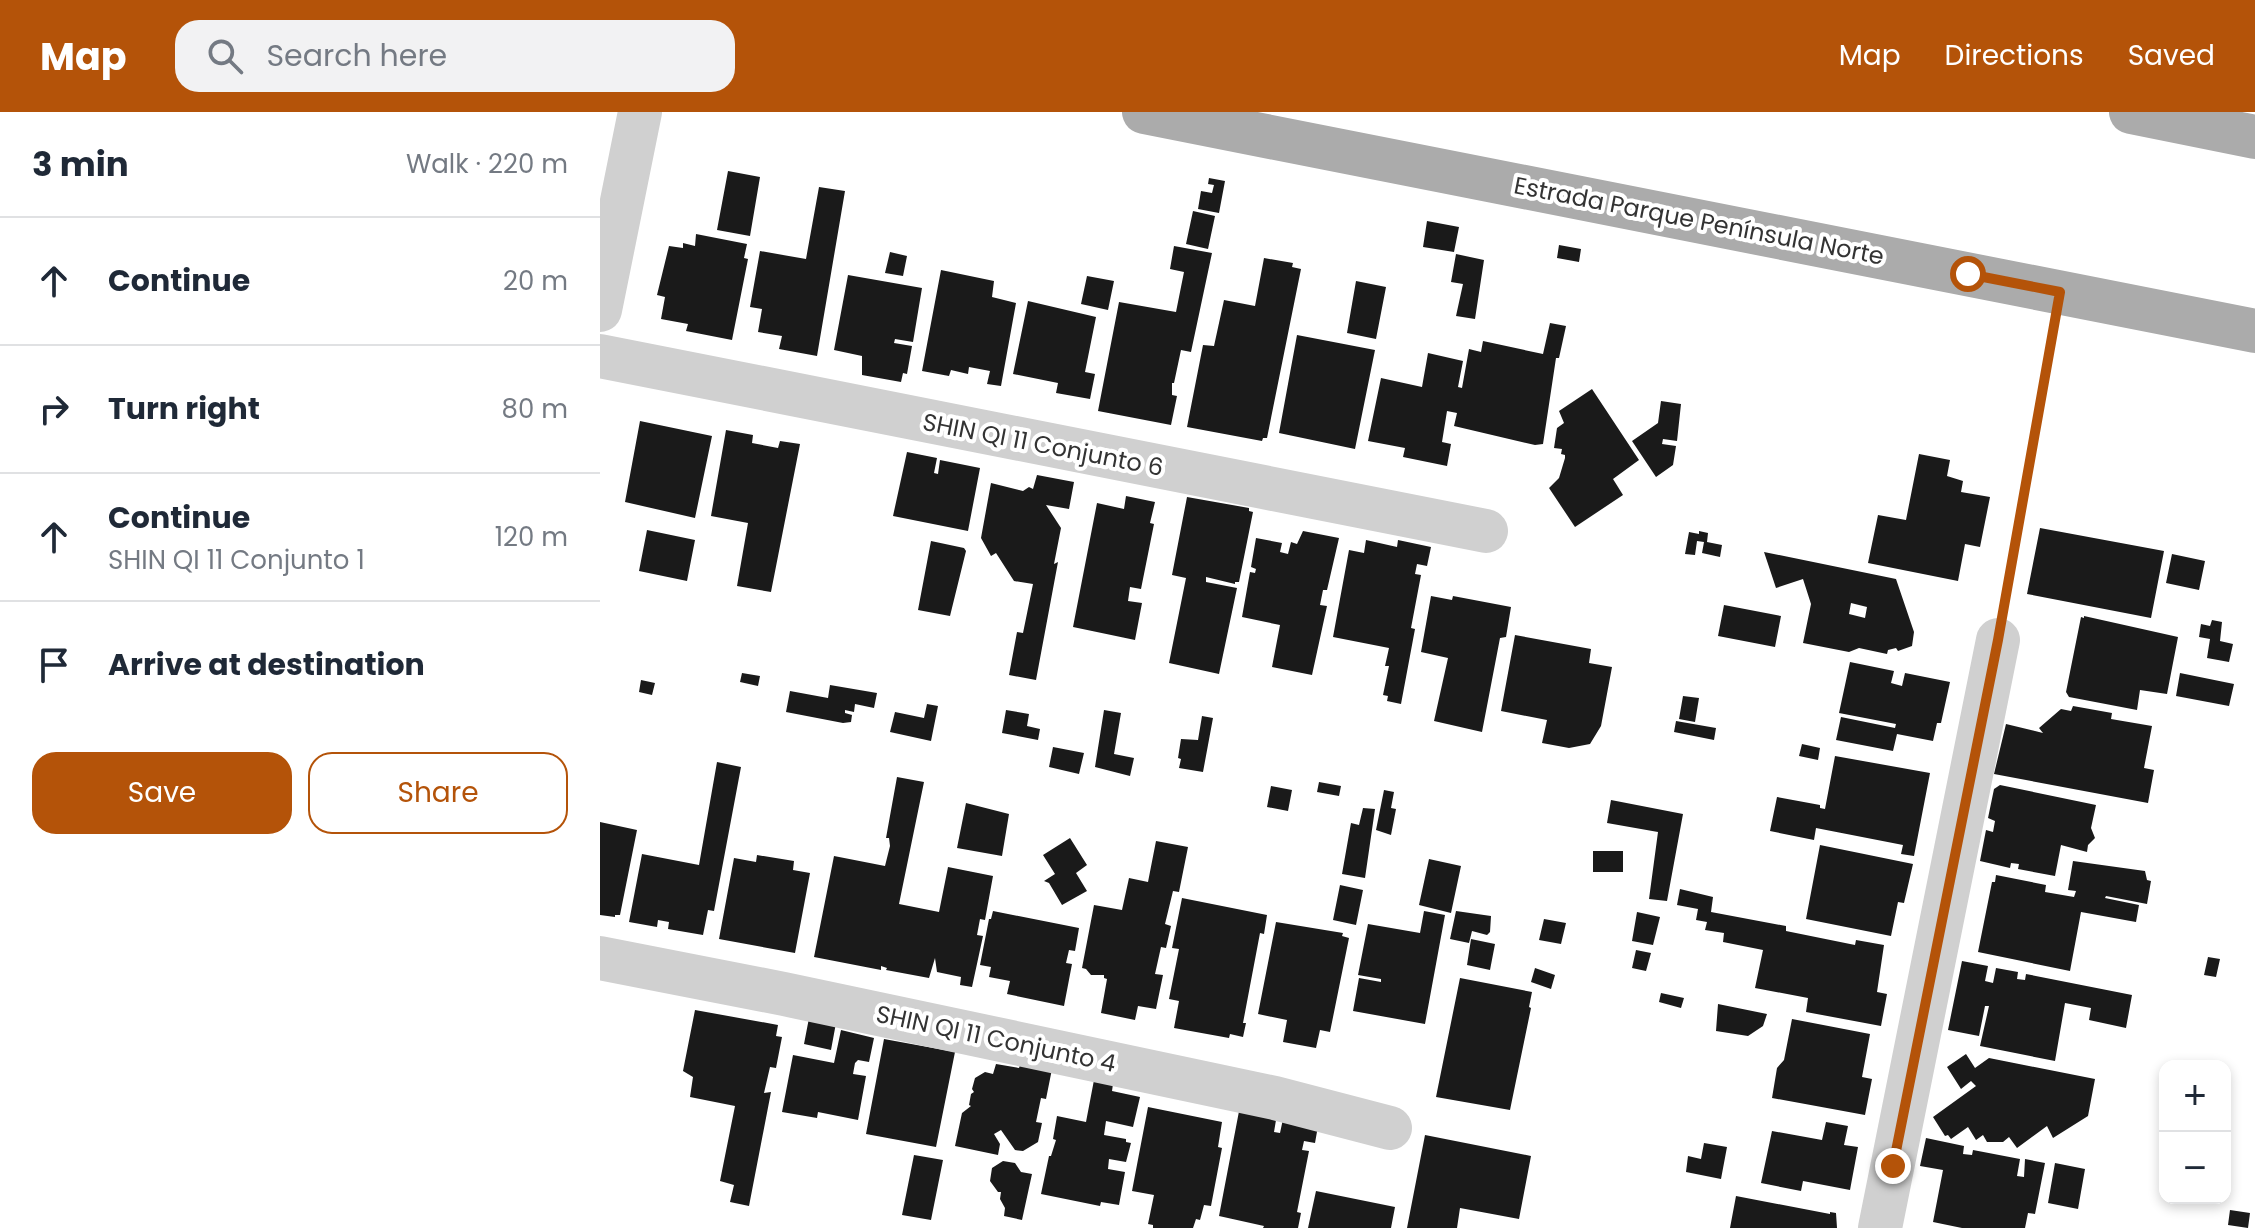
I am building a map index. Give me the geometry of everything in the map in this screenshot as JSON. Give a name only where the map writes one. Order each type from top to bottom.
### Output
[{"type":"main road","name":"Estrada Parque Península Norte","points":[[1144,112],[2255,331]]},
{"type":"main road","points":[[2131,112],[2255,137]]},
{"type":"street","points":[[600,310],[640,112]]},
{"type":"street","name":"SHIN QI 11 Conjunto 6","points":[[600,356],[1486,531]]},
{"type":"street","points":[[1880,1228],[1998,640]]},
{"type":"street","name":"SHIN QI 11 Conjunto 4","points":[[600,958],[1275,1098],[1390,1128]]},
{"type":"path","points":[[1998,640],[2060,292]]},
{"type":"building","points":[[728,171],[760,177],[750,236],[717,230]]},
{"type":"building","points":[[1209,178],[1225,181],[1219,213],[1198,209],[1201,191],[1212,193],[1214,185],[1208,184]]},
{"type":"building","points":[[819,187],[845,191],[817,356],[779,349],[782,336],[758,332],[762,309],[750,307],[760,251],[806,259]]},
{"type":"building","points":[[1193,211],[1215,216],[1208,249],[1186,244]]},
{"type":"building","points":[[1427,221],[1459,227],[1454,252],[1423,247]]},
{"type":"building","points":[[696,234],[747,244],[744,258],[748,259],[732,340],[686,331],[688,324],[661,319],[665,297],[657,295],[669,246],[683,248],[683,243],[695,246]]},
{"type":"building","points":[[1559,245],[1581,249],[1579,262],[1557,258]]},
{"type":"building","points":[[1174,246],[1212,253],[1191,352],[1181,350],[1172,383],[1172,395],[1177,396],[1171,425],[1098,411],[1119,302],[1176,312],[1184,272],[1170,269]]},
{"type":"building","points":[[890,252],[907,256],[903,276],[885,273]]},
{"type":"building","points":[[1456,254],[1484,260],[1475,319],[1456,316],[1463,284],[1451,282]]},
{"type":"building","points":[[1264,258],[1293,263],[1292,267],[1301,269],[1267,438],[1262,441],[1187,427],[1203,345],[1214,346],[1224,300],[1255,306]]},
{"type":"building","points":[[941,270],[994,281],[992,297],[1016,303],[1001,386],[987,384],[990,371],[969,367],[968,374],[951,370],[949,376],[922,371]]},
{"type":"building","points":[[848,275],[922,288],[913,342],[895,339],[894,343],[912,346],[907,374],[903,373],[901,382],[862,375],[862,356],[834,350]]},
{"type":"building","points":[[1087,276],[1114,281],[1108,310],[1081,304]]},
{"type":"building","points":[[1356,281],[1386,287],[1376,339],[1347,333]]},
{"type":"building","points":[[1028,301],[1096,317],[1085,372],[1095,374],[1090,399],[1056,393],[1058,383],[1013,374]]},
{"type":"building","points":[[1550,323],[1566,326],[1559,358],[1556,358],[1543,444],[1535,445],[1454,426],[1457,413],[1447,411],[1442,442],[1451,444],[1447,466],[1403,457],[1405,448],[1368,441],[1381,378],[1422,387],[1428,353],[1463,361],[1458,387],[1462,388],[1469,349],[1481,352],[1483,341],[1543,354]]},
{"type":"building","points":[[1297,335],[1375,350],[1355,449],[1279,433]]},
{"type":"building","points":[[1592,389],[1639,460],[1613,479],[1623,495],[1575,527],[1549,488],[1559,478],[1565,458],[1561,454],[1562,449],[1554,448],[1557,428],[1564,423],[1559,411]]},
{"type":"building","points":[[1661,401],[1681,404],[1677,441],[1663,439],[1662,444],[1676,446],[1673,465],[1656,477],[1632,441],[1658,423]]},
{"type":"building","points":[[640,421],[712,436],[695,518],[625,502]]},
{"type":"building","points":[[726,430],[753,435],[752,443],[778,448],[780,441],[800,444],[771,592],[737,586],[748,523],[711,516]]},
{"type":"building","points":[[907,452],[937,458],[934,473],[938,474],[940,460],[980,468],[968,531],[893,516]]},
{"type":"building","points":[[1919,454],[1950,460],[1947,476],[1963,481],[1961,492],[1990,497],[1980,547],[1965,544],[1958,581],[1868,563],[1878,515],[1906,520]]},
{"type":"building","points":[[1037,475],[1074,482],[1069,509],[1046,505],[1061,528],[1054,564],[1058,562],[1036,680],[1009,675],[1017,632],[1023,633],[1033,584],[1014,581],[996,553],[991,556],[981,538],[991,483],[1023,491],[1029,487],[1033,489]]},
{"type":"building","points":[[1126,496],[1155,502],[1150,523],[1154,524],[1141,589],[1130,587],[1128,601],[1142,603],[1135,640],[1073,627],[1097,503],[1124,509]]},
{"type":"building","points":[[1187,497],[1249,508],[1253,512],[1239,582],[1235,584],[1206,577],[1206,582],[1237,588],[1219,674],[1169,663],[1186,578],[1172,575]]},
{"type":"building","points":[[2040,528],[2164,551],[2151,618],[2027,594]]},
{"type":"building","points":[[647,530],[695,540],[687,581],[639,571]]},
{"type":"building","points":[[1303,531],[1339,538],[1327,590],[1323,590],[1320,605],[1327,606],[1312,675],[1272,667],[1280,625],[1242,617],[1250,572],[1255,573],[1256,569],[1251,567],[1256,538],[1282,543],[1280,552],[1288,554],[1291,542],[1297,544]]},
{"type":"building","points":[[1699,531],[1708,533],[1707,542],[1722,545],[1720,557],[1702,553],[1704,542],[1697,541],[1695,555],[1685,554],[1689,532],[1699,534]]},
{"type":"building","points":[[1366,540],[1397,547],[1398,540],[1431,547],[1427,566],[1417,564],[1415,574],[1421,575],[1401,704],[1387,701],[1388,696],[1383,695],[1389,648],[1333,637],[1349,550],[1364,553]]},
{"type":"building","points":[[931,541],[966,551],[950,616],[918,610]]},
{"type":"building","points":[[1764,552],[1896,579],[1914,632],[1912,646],[1898,651],[1896,648],[1888,650],[1887,654],[1859,648],[1849,652],[1803,643],[1811,604],[1803,579],[1776,588]],"holes":[[[1851,603],[1867,607],[1865,618],[1849,614]]]},
{"type":"building","points":[[2172,554],[2205,561],[2199,590],[2166,583]]},
{"type":"building","points":[[1431,596],[1452,600],[1453,596],[1511,607],[1506,637],[1500,638],[1482,732],[1434,721],[1448,658],[1421,652]]},
{"type":"building","points":[[1724,605],[1781,616],[1775,647],[1718,636]]},
{"type":"building","points":[[2081,617],[2178,637],[2167,694],[2140,690],[2137,710],[2069,697],[2066,692]]},
{"type":"building","points":[[2212,620],[2222,622],[2220,641],[2233,644],[2229,662],[2207,658],[2210,639],[2199,637],[2201,624],[2210,626]]},
{"type":"building","points":[[1515,635],[1591,649],[1589,663],[1612,667],[1601,726],[1590,744],[1569,748],[1542,743],[1547,720],[1501,711]]},
{"type":"building","points":[[1850,662],[1894,671],[1891,683],[1902,686],[1905,673],[1950,682],[1941,723],[1937,723],[1933,741],[1897,734],[1893,751],[1836,740],[1841,717],[1895,728],[1896,724],[1839,713]]},
{"type":"building","points":[[742,673],[760,676],[758,686],[740,682]]},
{"type":"building","points":[[2180,673],[2234,684],[2229,706],[2176,696]]},
{"type":"building","points":[[641,680],[655,683],[652,695],[639,692]]},
{"type":"building","points":[[830,685],[877,693],[874,708],[855,704],[854,712],[845,710],[845,713],[852,715],[851,722],[843,723],[786,712],[790,691],[828,698]]},
{"type":"building","points":[[1683,696],[1699,698],[1695,722],[1679,719]]},
{"type":"building","points":[[927,704],[938,706],[931,741],[890,732],[895,712],[924,718]]},
{"type":"building","points":[[2073,706],[2112,713],[2111,719],[2152,726],[2144,768],[2154,770],[2148,803],[1994,774],[2006,724],[2043,733],[2039,728],[2061,709],[2071,711]]},
{"type":"building","points":[[1006,710],[1029,714],[1027,726],[1040,729],[1038,740],[1002,733]]},
{"type":"building","points":[[1104,710],[1121,713],[1114,754],[1134,758],[1130,776],[1095,767]]},
{"type":"building","points":[[1202,716],[1213,718],[1203,772],[1179,768],[1181,739],[1198,740]]},
{"type":"building","points":[[1676,721],[1716,728],[1714,740],[1674,732]]},
{"type":"building","points":[[1802,744],[1820,748],[1818,760],[1799,756]]},
{"type":"building","points":[[1053,747],[1084,753],[1079,774],[1049,767]]},
{"type":"building","points":[[1835,756],[1930,773],[1914,856],[1901,854],[1903,845],[1816,828],[1814,840],[1770,831],[1777,797],[1820,805],[1825,809]]},
{"type":"building","points":[[717,762],[741,767],[714,911],[708,910],[703,935],[668,929],[669,922],[658,920],[657,927],[629,922],[642,854],[699,865]]},
{"type":"building","points":[[897,777],[924,782],[899,904],[939,912],[948,867],[993,876],[985,920],[980,919],[977,935],[983,936],[972,987],[960,985],[961,977],[937,972],[935,958],[929,978],[886,970],[881,966],[881,970],[814,957],[834,856],[885,866],[890,846],[889,838],[886,838]]},
{"type":"building","points":[[1319,782],[1341,786],[1339,796],[1317,792]]},
{"type":"building","points":[[2000,785],[2096,805],[2091,828],[2095,838],[2088,845],[2087,852],[2061,845],[2055,876],[2018,869],[2019,864],[2011,863],[2010,868],[1980,861],[1986,830],[1993,832],[1995,821],[1988,818],[1994,789]]},
{"type":"building","points":[[1271,786],[1292,790],[1288,811],[1267,807]]},
{"type":"building","points":[[1384,790],[1394,792],[1391,808],[1396,809],[1391,835],[1376,830]]},
{"type":"building","points":[[1611,800],[1683,814],[1667,901],[1649,899],[1658,832],[1607,823]]},
{"type":"building","points":[[966,803],[1009,814],[1002,856],[957,848]]},
{"type":"building","points":[[1363,808],[1375,809],[1365,878],[1342,874],[1351,823],[1359,825]]},
{"type":"building","points":[[600,822],[637,830],[620,915],[615,917],[600,915]]},
{"type":"building","points":[[1070,838],[1087,865],[1076,873],[1087,891],[1062,905],[1049,883],[1044,881],[1055,874],[1043,855]]},
{"type":"building","points":[[1156,841],[1188,847],[1179,892],[1173,891],[1165,924],[1171,926],[1166,948],[1161,947],[1155,974],[1163,975],[1156,1009],[1138,1006],[1135,1020],[1101,1013],[1107,979],[1104,975],[1091,975],[1082,968],[1094,905],[1122,910],[1129,878],[1148,882]]},
{"type":"building","points":[[1820,845],[1913,864],[1904,903],[1898,902],[1891,936],[1806,919]]},
{"type":"building","points":[[1593,851],[1623,851],[1623,872],[1593,872]]},
{"type":"building","points":[[757,855],[794,861],[793,870],[810,873],[795,953],[719,939],[734,858],[756,862]]},
{"type":"building","points":[[1429,859],[1461,866],[1451,913],[1419,905]]},
{"type":"building","points":[[2073,861],[2145,871],[2147,880],[2151,881],[2147,904],[2105,898],[2139,905],[2136,922],[2081,912],[2070,971],[1978,952],[1996,875],[2046,885],[2045,892],[2074,897],[2076,891],[2068,890]]},
{"type":"building","points":[[1340,885],[1363,890],[1356,925],[1333,920]]},
{"type":"building","points":[[1680,889],[1713,897],[1711,912],[1786,926],[1786,931],[1855,945],[1856,940],[1884,945],[1877,992],[1887,994],[1881,1026],[1806,1012],[1808,998],[1755,988],[1763,950],[1723,942],[1724,933],[1705,930],[1707,922],[1696,920],[1698,909],[1677,905]]},
{"type":"building","points":[[1182,898],[1267,915],[1264,934],[1260,933],[1243,1037],[1230,1034],[1229,1038],[1174,1028],[1179,1001],[1169,999],[1179,949],[1172,948]]},
{"type":"building","points":[[993,911],[1079,928],[1075,951],[1069,950],[1066,963],[1072,964],[1064,1006],[1007,994],[1010,981],[989,977],[991,967],[980,965]]},
{"type":"building","points":[[1424,911],[1445,915],[1425,1024],[1353,1011],[1359,978],[1381,982],[1381,979],[1358,975],[1368,924],[1420,933]]},
{"type":"building","points":[[1456,911],[1491,916],[1490,932],[1487,935],[1472,931],[1469,943],[1450,939]]},
{"type":"building","points":[[1637,912],[1660,917],[1653,945],[1632,941]]},
{"type":"building","points":[[1544,919],[1566,923],[1561,944],[1539,940]]},
{"type":"building","points":[[1276,922],[1343,933],[1342,936],[1349,938],[1330,1032],[1320,1030],[1316,1048],[1283,1042],[1287,1020],[1258,1014]]},
{"type":"building","points":[[1471,939],[1495,944],[1490,970],[1467,965]]},
{"type":"building","points":[[1636,950],[1651,953],[1646,971],[1632,968]]},
{"type":"building","points":[[2208,957],[2220,959],[2216,977],[2204,975]]},
{"type":"building","points":[[1962,961],[1988,966],[1985,981],[1993,983],[1996,968],[2018,972],[2017,979],[2025,980],[2026,974],[2132,995],[2126,1028],[2089,1020],[2091,1008],[2065,1003],[2055,1061],[1980,1046],[1989,1006],[1985,1006],[1979,1036],[1948,1030]]},
{"type":"building","points":[[1535,968],[1555,975],[1551,989],[1531,982]]},
{"type":"building","points":[[1460,978],[1532,992],[1510,1110],[1436,1097]]},
{"type":"building","points":[[1661,993],[1684,998],[1681,1008],[1659,1002]]},
{"type":"building","points":[[1718,1004],[1767,1014],[1763,1026],[1748,1036],[1716,1031]]},
{"type":"building","points":[[695,1010],[778,1025],[776,1036],[782,1037],[776,1068],[770,1067],[764,1093],[771,1092],[749,1206],[730,1202],[734,1185],[720,1181],[735,1106],[690,1097],[693,1077],[683,1071]]},
{"type":"building","points":[[809,1018],[836,1023],[831,1050],[804,1044]]},
{"type":"building","points":[[1792,1019],[1870,1034],[1862,1077],[1872,1079],[1865,1115],[1772,1098],[1777,1068],[1784,1060]]},
{"type":"building","points":[[841,1030],[874,1038],[869,1062],[858,1060],[855,1063],[853,1074],[866,1076],[858,1120],[818,1112],[817,1118],[782,1112],[793,1055],[834,1063]]},
{"type":"building","points":[[884,1039],[955,1052],[936,1147],[866,1134]]},
{"type":"building","points":[[1966,1054],[1975,1068],[1989,1058],[2095,1079],[2088,1116],[2053,1138],[2047,1126],[2017,1148],[2009,1137],[2003,1142],[1987,1142],[1983,1135],[1976,1140],[1968,1127],[1951,1139],[1945,1136],[1933,1117],[1976,1086],[1971,1081],[1961,1089],[1947,1067]]},
{"type":"building","points":[[1021,1062],[1052,1069],[1046,1099],[1041,1098],[1036,1122],[1042,1123],[1038,1142],[1023,1151],[1015,1150],[1001,1130],[994,1134],[1000,1144],[998,1155],[955,1146],[962,1113],[971,1106],[975,1078],[985,1072],[993,1074],[996,1064],[1019,1068]]},
{"type":"building","points":[[1094,1080],[1113,1084],[1112,1091],[1140,1097],[1133,1127],[1106,1121],[1104,1135],[1126,1139],[1131,1143],[1126,1162],[1109,1159],[1108,1169],[1125,1172],[1119,1205],[1101,1202],[1100,1206],[1041,1194],[1049,1156],[1056,1140],[1053,1139],[1057,1116],[1086,1122]]},
{"type":"building","points":[[1240,1106],[1277,1114],[1274,1132],[1280,1133],[1283,1119],[1318,1126],[1315,1143],[1304,1141],[1302,1150],[1309,1151],[1297,1212],[1301,1213],[1298,1228],[1263,1228],[1219,1216]]},
{"type":"building","points":[[1148,1107],[1222,1122],[1218,1147],[1222,1148],[1211,1206],[1204,1205],[1200,1220],[1196,1219],[1193,1228],[1153,1228],[1148,1224],[1154,1195],[1132,1191]]},
{"type":"building","points":[[1826,1122],[1848,1126],[1844,1145],[1858,1147],[1850,1190],[1803,1181],[1801,1191],[1761,1183],[1772,1131],[1822,1140]]},
{"type":"building","points":[[1425,1135],[1531,1156],[1519,1219],[1460,1208],[1457,1228],[1407,1228]]},
{"type":"building","points":[[1926,1138],[1964,1146],[1963,1154],[1972,1155],[1973,1150],[2020,1159],[2017,1176],[2024,1177],[2025,1159],[2045,1163],[2035,1214],[2028,1213],[2025,1228],[1962,1228],[1933,1222],[1943,1170],[1920,1166]]},
{"type":"building","points":[[1704,1143],[1727,1147],[1721,1179],[1686,1172],[1688,1156],[1701,1159]]},
{"type":"building","points":[[914,1155],[943,1160],[931,1220],[902,1215]]},
{"type":"building","points":[[1003,1161],[1015,1163],[1021,1172],[1032,1174],[1022,1220],[1004,1216],[1001,1192],[990,1181],[992,1168]]},
{"type":"building","points":[[2055,1163],[2085,1169],[2078,1209],[2048,1203]]},
{"type":"building","points":[[1316,1191],[1395,1207],[1391,1228],[1308,1228]]},
{"type":"building","points":[[1736,1196],[1836,1213],[1837,1228],[1730,1228]]},
{"type":"building","points":[[2230,1210],[2250,1213],[2248,1228],[2228,1225]]},
{"type":"route","points":[[1893,1166],[1998,640],[2060,292],[1968,274]]}]
